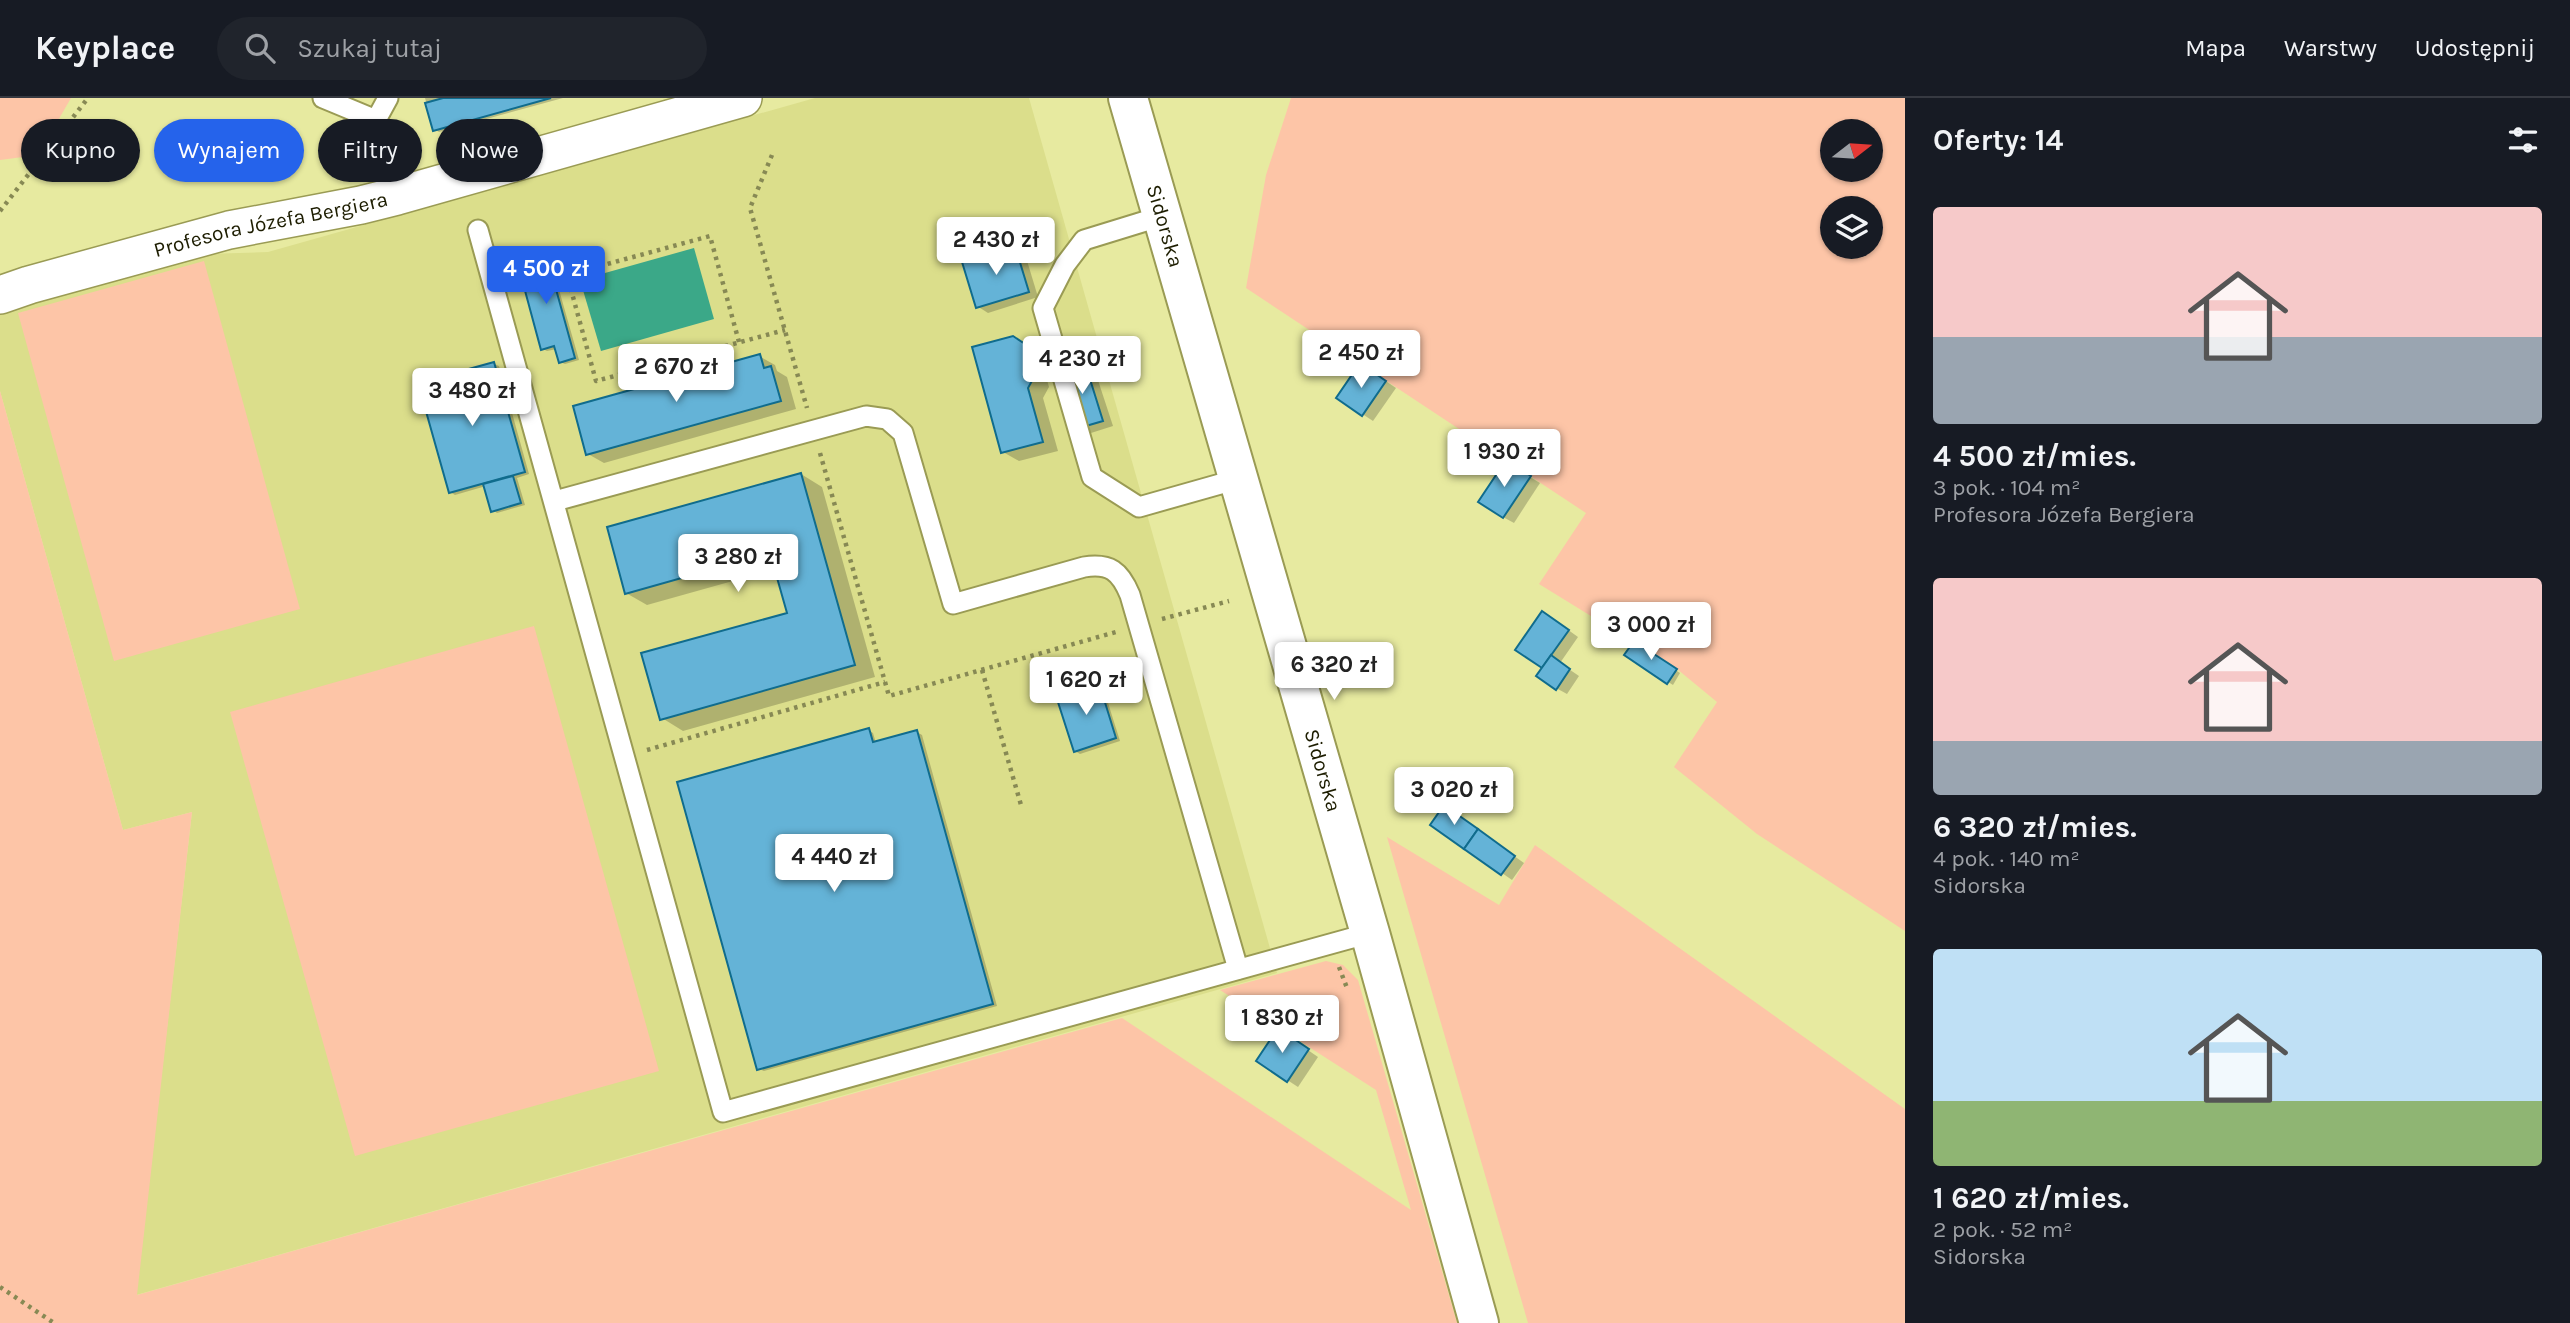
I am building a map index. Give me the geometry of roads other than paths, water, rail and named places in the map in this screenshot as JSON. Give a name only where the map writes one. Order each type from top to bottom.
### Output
[{"type":"street","name":"Profesora Józefa Bergiera","points":[[0,295],[229,230],[397,196],[743,98]]},
{"type":"street","name":"Sidorska","points":[[1128,98],[1370,933],[1479,1323]]},
{"type":"lane","points":[[323,98],[374,119]]},
{"type":"lane","points":[[377,119],[388,98]]},
{"type":"lane","points":[[393,182],[397,196]]},
{"type":"lane","points":[[1162,216],[1084,240],[1065,265],[1043,307],[1088,464],[1092,477],[1139,507],[1238,480]]},
{"type":"lane","points":[[478,230],[723,1112],[1370,933]]},
{"type":"lane","points":[[555,501],[866,416],[887,419],[903,433],[953,604],[1098,565],[1112,569],[1124,579],[1238,969]]}]
